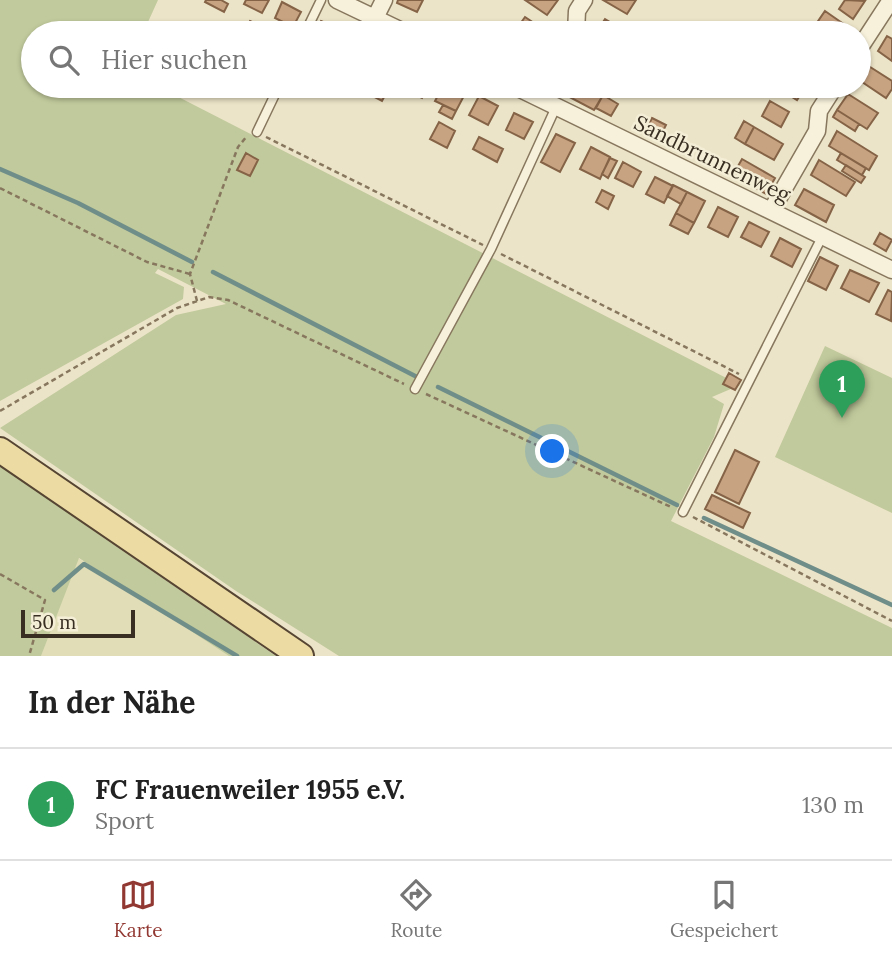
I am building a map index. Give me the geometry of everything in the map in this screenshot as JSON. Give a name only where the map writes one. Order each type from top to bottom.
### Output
[{"type":"main road","points":[[0,450],[301,656]]},
{"type":"street","points":[[337,0],[381,21]]},
{"type":"street","points":[[375,18],[384,0]]},
{"type":"street","points":[[577,21],[577,11],[584,0]]},
{"type":"street","points":[[871,31],[891,0]]},
{"type":"street","name":"Sandbrunnenweg","points":[[548,98],[556,107],[892,270]]},
{"type":"street","points":[[771,211],[817,131],[819,111],[827,98]]},
{"type":"lane","points":[[310,21],[321,0]]},
{"type":"lane","points":[[257,132],[273,98]]},
{"type":"lane","points":[[415,389],[491,249],[556,107]]},
{"type":"lane","points":[[683,512],[822,237]]},
{"type":"path","points":[[197,302],[190,274],[238,147],[250,134],[257,132],[751,381]]},
{"type":"path","points":[[0,188],[147,262],[190,274]]},
{"type":"path","points":[[0,411],[177,308],[209,298],[228,300],[683,512],[892,621]]},
{"type":"path","points":[[0,575],[45,600],[29,656]]},
{"type":"shaded area","points":[[78,558],[229,656],[41,656]]},
{"type":"green space","points":[[0,0],[158,0],[148,21],[21,21],[21,98],[180,98],[740,385],[712,397],[724,404],[714,437],[671,521],[892,628],[892,656],[339,656],[236,591],[0,428],[176,315],[226,304],[158,269],[155,273],[184,287],[183,299],[0,401]]},
{"type":"green space","points":[[825,346],[892,378],[892,513],[775,457]]},
{"type":"green space","points":[[0,463],[276,656],[229,656],[79,558],[41,656],[0,656]]},
{"type":"building","points":[[221,0],[228,4],[224,12],[205,2]]},
{"type":"building","points":[[246,0],[269,0],[262,13],[244,4]]},
{"type":"building","points":[[398,0],[423,0],[417,12],[397,3]]},
{"type":"building","points":[[525,0],[558,0],[547,15]]},
{"type":"building","points":[[603,0],[636,0],[627,14]]},
{"type":"building","points":[[845,0],[865,1],[853,19],[839,9]]},
{"type":"building","points":[[282,2],[301,12],[296,21],[281,21],[275,18]]},
{"type":"building","points":[[825,11],[839,21],[818,21]]},
{"type":"building","points":[[887,36],[892,39],[892,61],[878,51]]},
{"type":"building","points":[[871,68],[892,81],[892,89],[886,98],[871,88]]},
{"type":"building","points":[[437,98],[463,98],[456,111],[435,101]]},
{"type":"building","points":[[478,98],[498,106],[488,125],[469,115]]},
{"type":"building","points":[[571,98],[601,98],[594,110]]},
{"type":"building","points":[[601,98],[608,98],[618,104],[611,116],[596,108]]},
{"type":"building","points":[[845,98],[854,98],[878,113],[867,129],[837,110]]},
{"type":"building","points":[[770,101],[789,112],[781,127],[762,116]]},
{"type":"building","points":[[443,105],[456,111],[452,119],[439,112]]},
{"type":"building","points":[[837,110],[859,124],[855,131],[833,117]]},
{"type":"building","points":[[514,113],[533,122],[524,139],[506,130]]},
{"type":"building","points":[[652,118],[666,125],[659,139],[645,132]]},
{"type":"building","points":[[744,121],[754,127],[745,144],[735,138]]},
{"type":"building","points":[[439,122],[455,131],[447,148],[430,139]]},
{"type":"building","points":[[754,127],[783,144],[774,160],[745,144]]},
{"type":"building","points":[[837,131],[877,156],[869,170],[829,146]]},
{"type":"building","points":[[556,134],[575,143],[560,172],[541,162]]},
{"type":"building","points":[[479,137],[503,149],[497,162],[473,149]]},
{"type":"building","points":[[591,147],[610,157],[600,179],[580,169]]},
{"type":"building","points":[[246,153],[258,160],[250,176],[237,170]]},
{"type":"building","points":[[841,153],[866,168],[862,175],[837,160]]},
{"type":"building","points":[[610,158],[617,161],[608,178],[602,174]]},
{"type":"building","points":[[742,159],[775,178],[766,194],[733,175]]},
{"type":"building","points":[[819,160],[855,182],[846,196],[811,175]]},
{"type":"building","points":[[623,162],[641,172],[633,187],[615,178]]},
{"type":"building","points":[[846,165],[865,177],[861,183],[842,171]]},
{"type":"building","points":[[655,177],[673,186],[664,203],[646,194]]},
{"type":"building","points":[[673,185],[687,192],[681,204],[667,196]]},
{"type":"building","points":[[804,189],[834,205],[826,222],[795,205]]},
{"type":"building","points":[[602,190],[614,196],[608,209],[596,202]]},
{"type":"building","points":[[687,192],[705,201],[694,223],[676,213]]},
{"type":"building","points":[[718,207],[738,217],[728,237],[708,227]]},
{"type":"building","points":[[676,213],[694,223],[688,234],[670,225]]},
{"type":"building","points":[[749,222],[769,232],[761,247],[741,237]]},
{"type":"building","points":[[880,233],[892,240],[886,251],[874,244]]},
{"type":"building","points":[[780,238],[801,249],[792,267],[771,256]]},
{"type":"building","points":[[820,257],[838,266],[826,290],[808,281]]},
{"type":"building","points":[[850,270],[879,283],[869,302],[841,288]]},
{"type":"building","points":[[888,290],[892,292],[891,321],[876,314]]},
{"type":"building","points":[[729,373],[741,380],[735,390],[723,384]]},
{"type":"building","points":[[735,450],[759,462],[739,504],[715,492]]},
{"type":"building","points":[[712,495],[750,513],[743,528],[705,509]]},
{"type":"waterway","points":[[0,169],[78,203],[192,262]]},
{"type":"waterway","points":[[213,272],[417,377]]},
{"type":"waterway","points":[[438,387],[677,505]]},
{"type":"waterway","points":[[704,518],[892,605]]},
{"type":"waterway","points":[[54,590],[84,564],[237,656]]},
{"type":"place","name":"FC Frauenweiler 1955 e.V.","points":[[842,418]]}]
